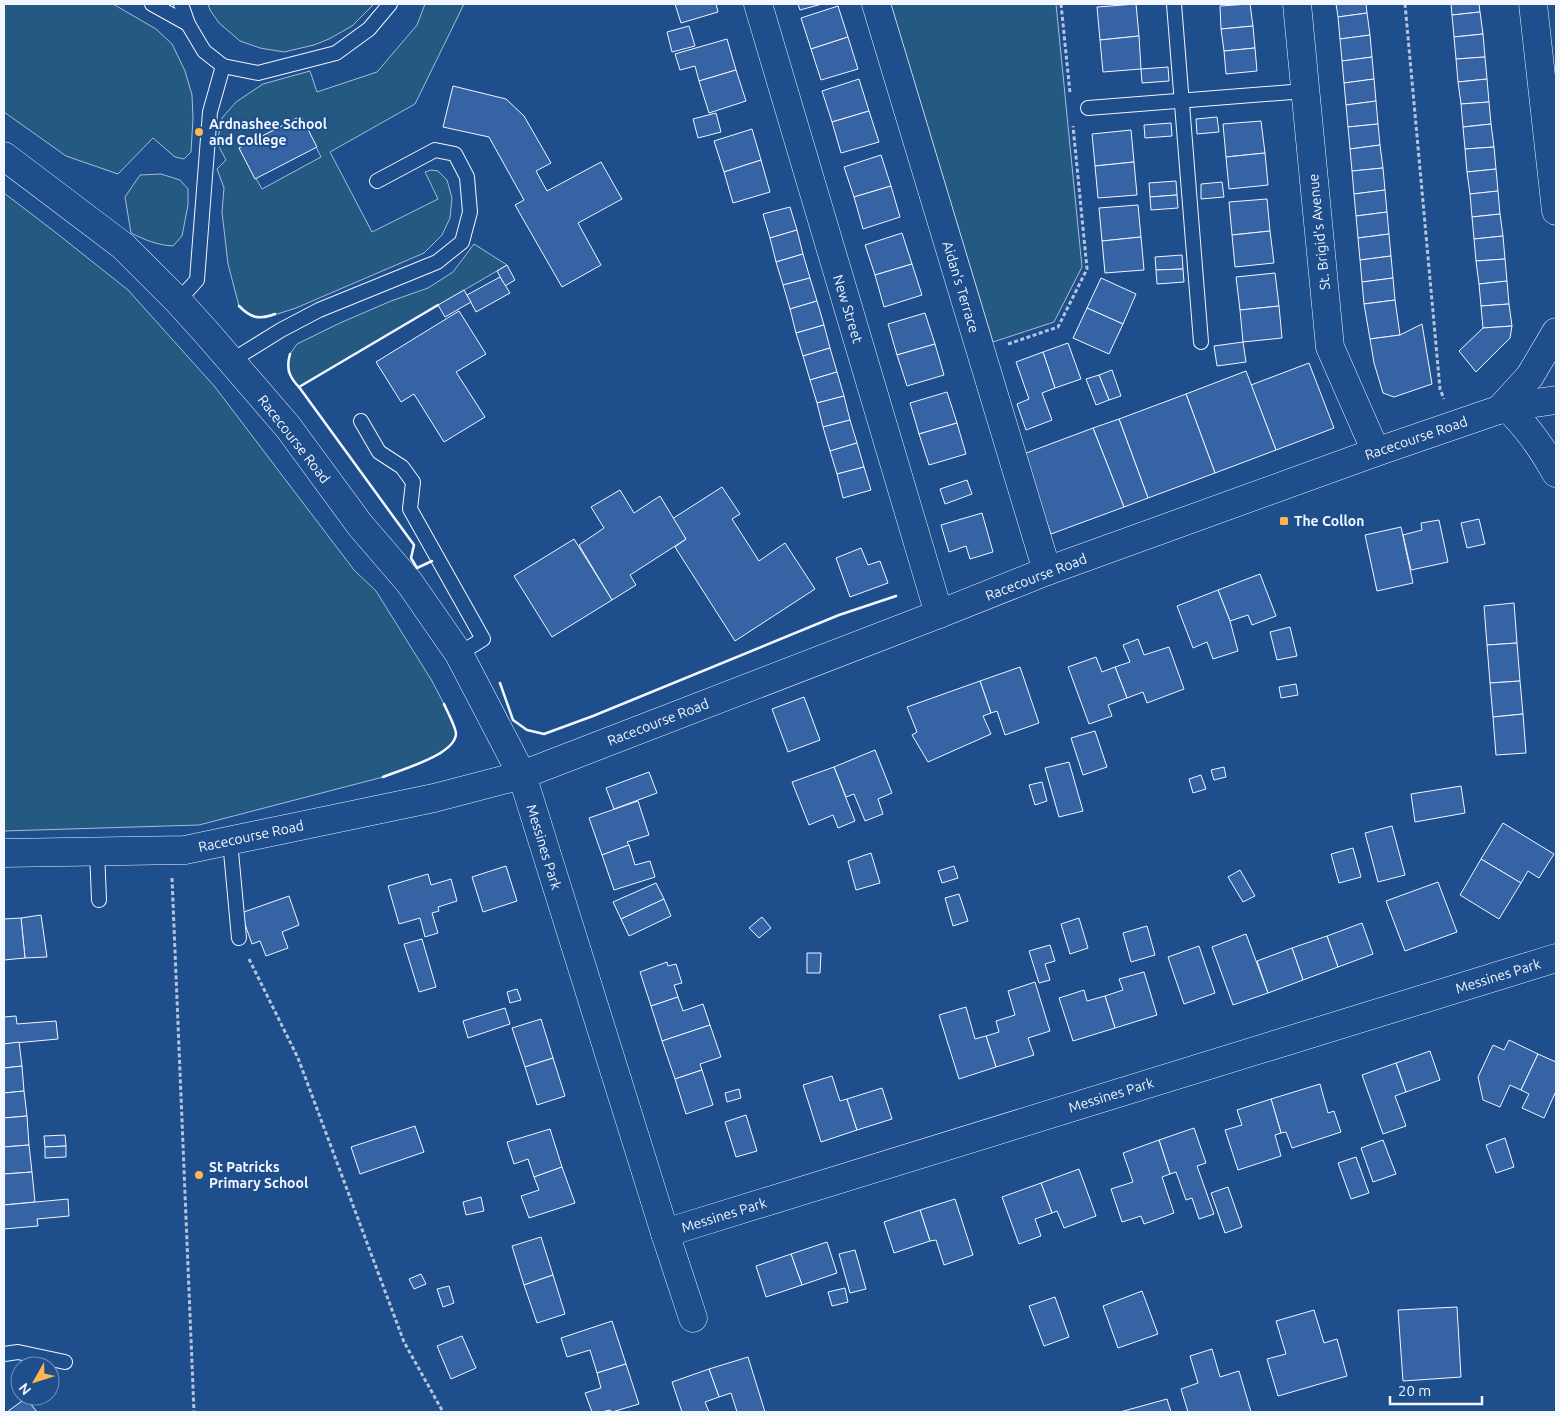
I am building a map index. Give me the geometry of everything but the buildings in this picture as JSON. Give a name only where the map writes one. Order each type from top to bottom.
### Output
[{"type":"main road","name":"New Street","points":[[758,4],[939,614]]},
{"type":"main road","name":"Aidan's Terrace","points":[[876,4],[1047,571]]},
{"type":"main road","name":"St. Brigid's Avenue","points":[[1297,4],[1330,346],[1376,452]]},
{"type":"main road","points":[[1533,4],[1554,174],[1556,211]]},
{"type":"main road","name":"Racecourse Road","points":[[4,156],[123,246],[178,301],[288,427],[360,525],[409,582],[459,654],[522,775]]},
{"type":"main road","points":[[1556,332],[1530,376],[1503,408],[1528,429],[1548,457],[1556,473]]},
{"type":"main road","name":"Racecourse Road","points":[[4,853],[185,850],[434,798],[522,775],[1047,571],[1503,408],[1556,400]]},
{"type":"main road","name":"Messines Park","points":[[522,775],[693,1318]]},
{"type":"main road","name":"Messines Park","points":[[665,1233],[1556,958]]},
{"type":"lane","points":[[152,4],[188,24]]},
{"type":"lane","points":[[181,4],[188,24],[204,51],[223,66],[258,73],[336,54],[369,30],[390,4]]},
{"type":"lane","points":[[1174,4],[1201,342]]},
{"type":"lane","points":[[178,301],[197,280],[210,112],[223,66]]},
{"type":"lane","points":[[1088,108],[1305,92]]},
{"type":"lane","points":[[231,361],[281,330],[319,310],[437,262],[462,242],[470,212],[467,177],[455,154],[435,150],[377,182]]},
{"type":"lane","points":[[361,421],[379,452],[402,467],[413,482],[410,510],[483,639],[459,654]]},
{"type":"lane","points":[[230,841],[239,938]]},
{"type":"lane","points":[[96,852],[99,900]]},
{"type":"lane","points":[[4,1354],[18,1352],[65,1362]]},
{"type":"path","points":[[1061,4],[1071,102]]},
{"type":"path","points":[[1405,4],[1440,389],[1452,426]]},
{"type":"path","points":[[981,353],[1058,327],[1088,269],[1073,122]]},
{"type":"path","points":[[171,875],[194,1412]]},
{"type":"path","points":[[239,938],[298,1058],[404,1342],[443,1412]]},
{"type":"shaded area","points":[[4,4],[113,4],[156,29],[172,44],[185,71],[192,95],[191,152],[184,159],[175,157],[153,138],[118,174],[66,156],[4,112]]},
{"type":"shaded area","points":[[208,4],[374,4],[352,26],[329,39],[314,45],[284,52],[260,48],[240,41],[219,23]]},
{"type":"shaded area","points":[[425,4],[464,4],[415,104],[330,152],[372,232],[438,199],[425,172],[431,170],[438,171],[447,180],[452,198],[450,218],[442,235],[424,253],[296,308],[265,318],[248,314],[239,306],[228,264],[222,212],[224,188],[217,169],[226,160],[217,143],[222,118],[236,102],[263,84],[310,71],[317,92],[377,72],[417,25]],"holes":[[[301,116],[321,157],[262,189],[239,148]]]},
{"type":"shaded area","points":[[891,4],[1056,4],[1082,267],[1054,322],[993,342]]},
{"type":"shaded area","points":[[161,174],[180,180],[188,189],[188,205],[182,236],[173,246],[151,242],[131,233],[125,197],[140,175]]},
{"type":"shaded area","points":[[4,193],[128,290],[215,387],[354,570],[376,591],[432,681],[456,733],[452,744],[441,754],[383,777],[199,825],[4,831]]},
{"type":"shaded area","points":[[474,244],[507,265],[299,387],[293,381],[288,372],[288,361],[290,354],[297,344],[391,301],[428,288],[453,272]]},
{"type":"wall","points":[[432,561],[417,568],[411,558],[414,545],[299,387],[438,305]]},
{"type":"wall","points":[[239,306],[255,317],[275,314]]},
{"type":"wall","points":[[290,354],[289,372],[299,387]]},
{"type":"wall","points":[[500,683],[513,720],[527,730],[544,734],[593,716],[839,615],[896,596]]},
{"type":"wall","points":[[383,777],[426,761],[447,749],[453,742],[456,731],[444,704]]},
{"type":"place","name":"Ardnashee School and College","points":[[199,132]]},
{"type":"place","name":"The Collon","points":[[1284,521]]},
{"type":"place","name":"St Patricks Primary School","points":[[199,1175]]}]
